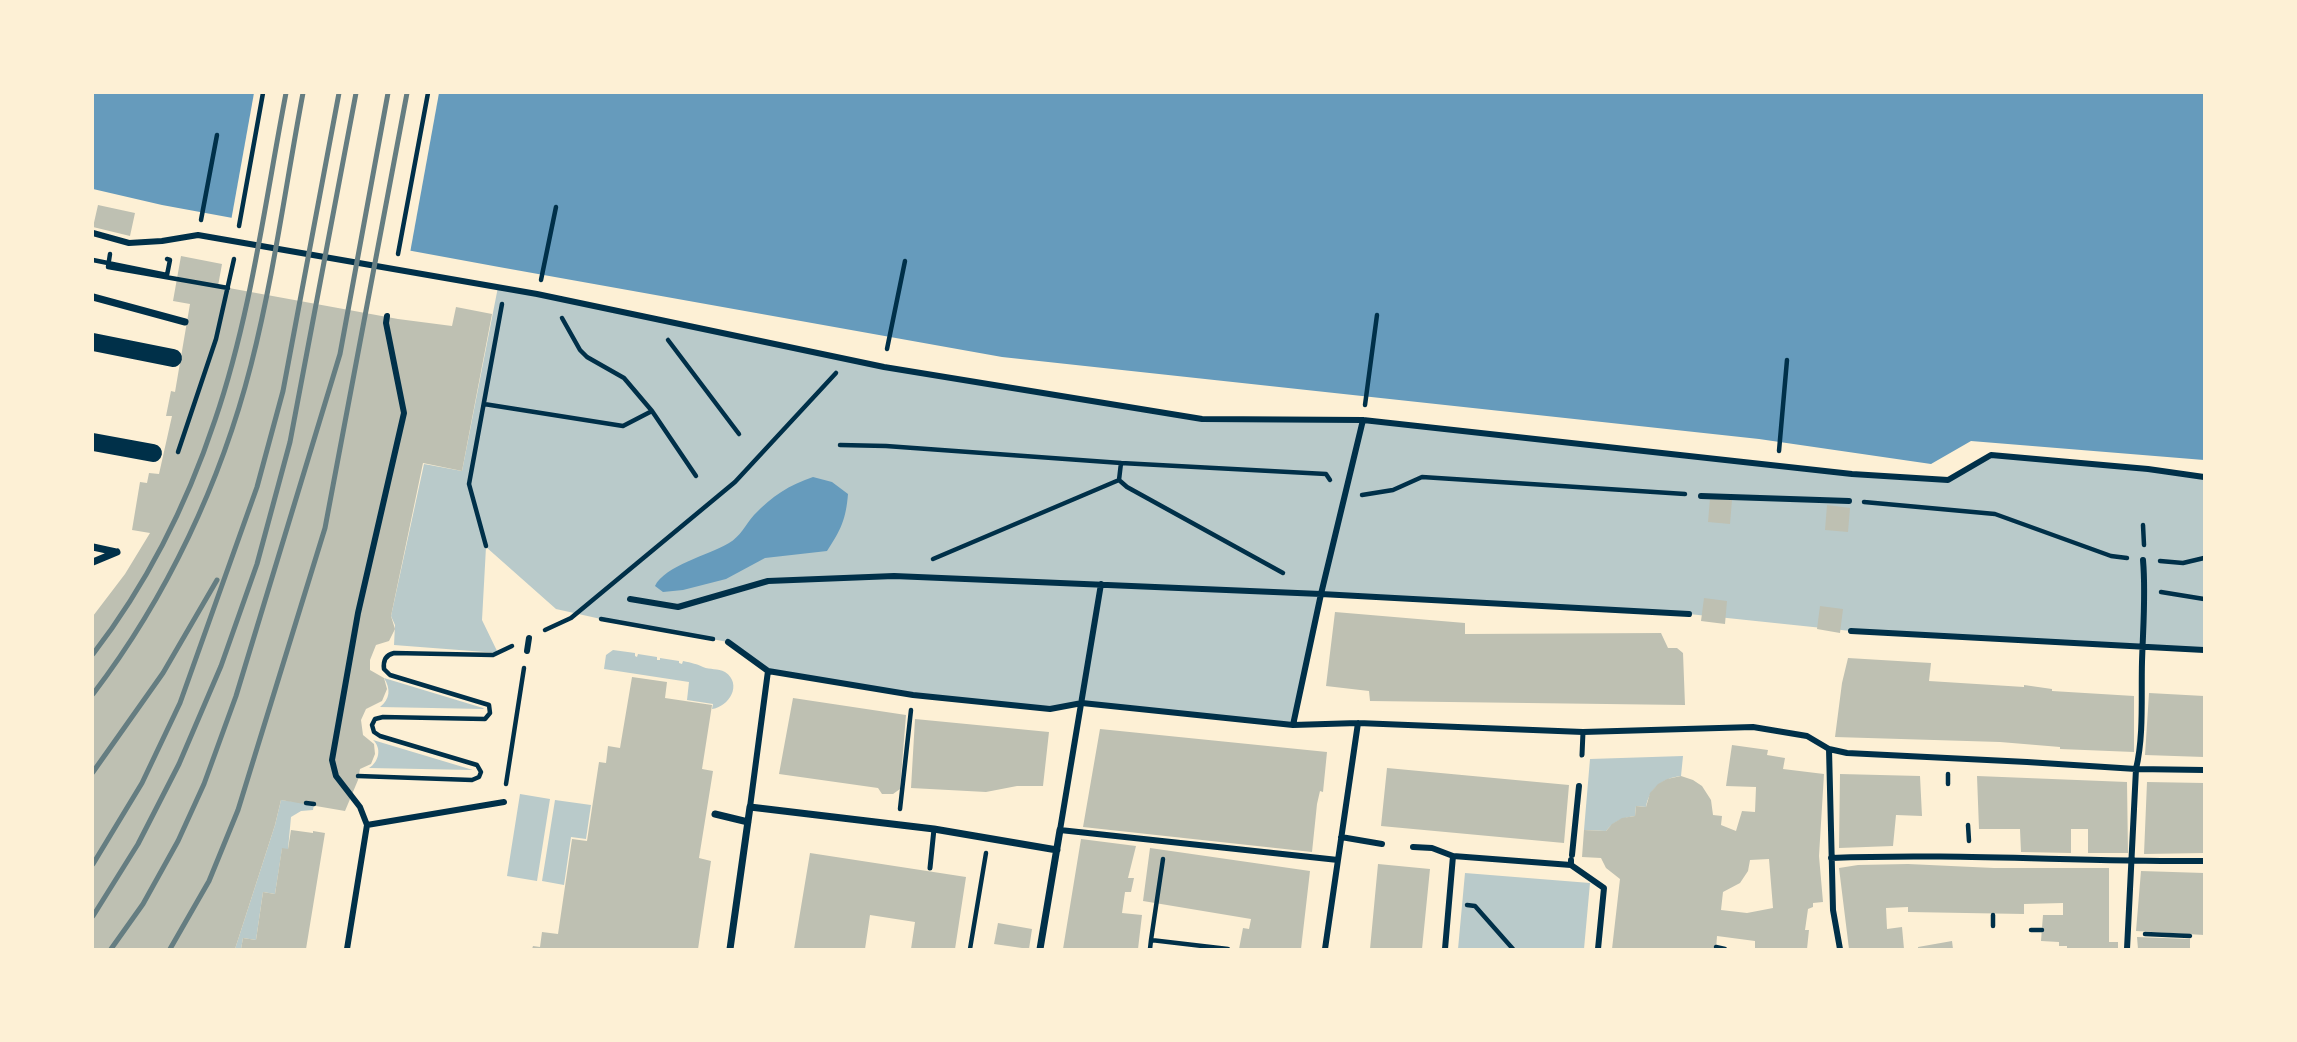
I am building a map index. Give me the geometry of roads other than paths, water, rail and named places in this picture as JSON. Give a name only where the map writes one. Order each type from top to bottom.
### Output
[{"type":"main road","points":[[97,346],[173,358]]},
{"type":"main road","points":[[93,442],[153,453]]},
{"type":"street","points":[[93,233],[130,243],[162,241],[198,234],[537,294],[884,367],[1202,419],[1363,419],[1852,474],[1948,480],[1991,455],[2148,469],[2204,477]]},
{"type":"street","points":[[93,297],[185,322]]},
{"type":"street","points":[[347,949],[367,825],[360,807],[337,776],[332,760],[358,612],[404,413],[386,323],[387,316]]},
{"type":"street","points":[[1293,725],[1363,419]]},
{"type":"street","points":[[1702,495],[1849,501]]},
{"type":"street","points":[[93,547],[117,552],[93,562]]},
{"type":"street","points":[[2127,949],[2136,769],[2140,751],[2146,590],[2143,560]]},
{"type":"street","points":[[630,600],[678,607],[768,581],[894,576],[1321,594],[1689,614]]},
{"type":"street","points":[[1040,949],[1101,584]]},
{"type":"street","points":[[1851,631],[2204,650]]},
{"type":"street","points":[[527,651],[530,638]]},
{"type":"street","points":[[728,642],[768,671],[913,695],[1050,709],[1082,703],[1293,725],[1358,723],[1583,732],[1753,727],[1807,736],[1829,749],[1847,753],[2136,769],[2204,769]]},
{"type":"street","points":[[730,949],[768,671]]},
{"type":"street","points":[[1325,949],[1358,723]]},
{"type":"street","points":[[1829,749],[1833,910],[1840,949]]},
{"type":"street","points":[[1572,860],[1579,786]]},
{"type":"street","points":[[367,825],[503,802]]},
{"type":"street","points":[[750,807],[934,829],[1057,850]]},
{"type":"street","points":[[715,814],[748,822]]},
{"type":"street","points":[[1060,830],[1338,860]]},
{"type":"street","points":[[1341,837],[1382,844]]},
{"type":"street","points":[[1413,847],[1432,848],[1453,856],[1572,860],[1604,888],[1598,949]]},
{"type":"street","points":[[1446,949],[1453,856]]},
{"type":"street","points":[[1831,858],[1960,856],[2204,861]]},
{"type":"lane","points":[[1582,755],[1583,732]]},
{"type":"lane","points":[[930,868],[934,829]]},
{"type":"water","points":[[93,93],[2204,93],[2204,460],[1971,441],[1931,464],[1759,439],[1002,357],[162,205],[93,189]]},
{"type":"water","points":[[813,477],[832,482],[848,494],[842,524],[827,551],[765,558],[726,579],[683,590],[663,592],[655,586],[677,567],[733,540],[767,502]]},
{"type":"railway","points":[[93,654],[131,600],[164,542],[192,482],[215,420],[248,299],[286,93]]},
{"type":"railway","points":[[93,694],[120,657],[168,578],[224,452],[239,409],[259,331],[303,93]]},
{"type":"railway","points":[[93,864],[142,783],[180,703],[257,487],[283,391],[339,93]]},
{"type":"railway","points":[[93,916],[138,844],[179,764],[221,666],[257,564],[290,442],[356,93]]},
{"type":"railway","points":[[111,949],[143,904],[178,841],[204,784],[236,696],[340,354],[388,93]]},
{"type":"railway","points":[[170,949],[209,881],[238,810],[325,528],[407,93]]},
{"type":"railway","points":[[93,772],[163,673],[217,580]]}]
